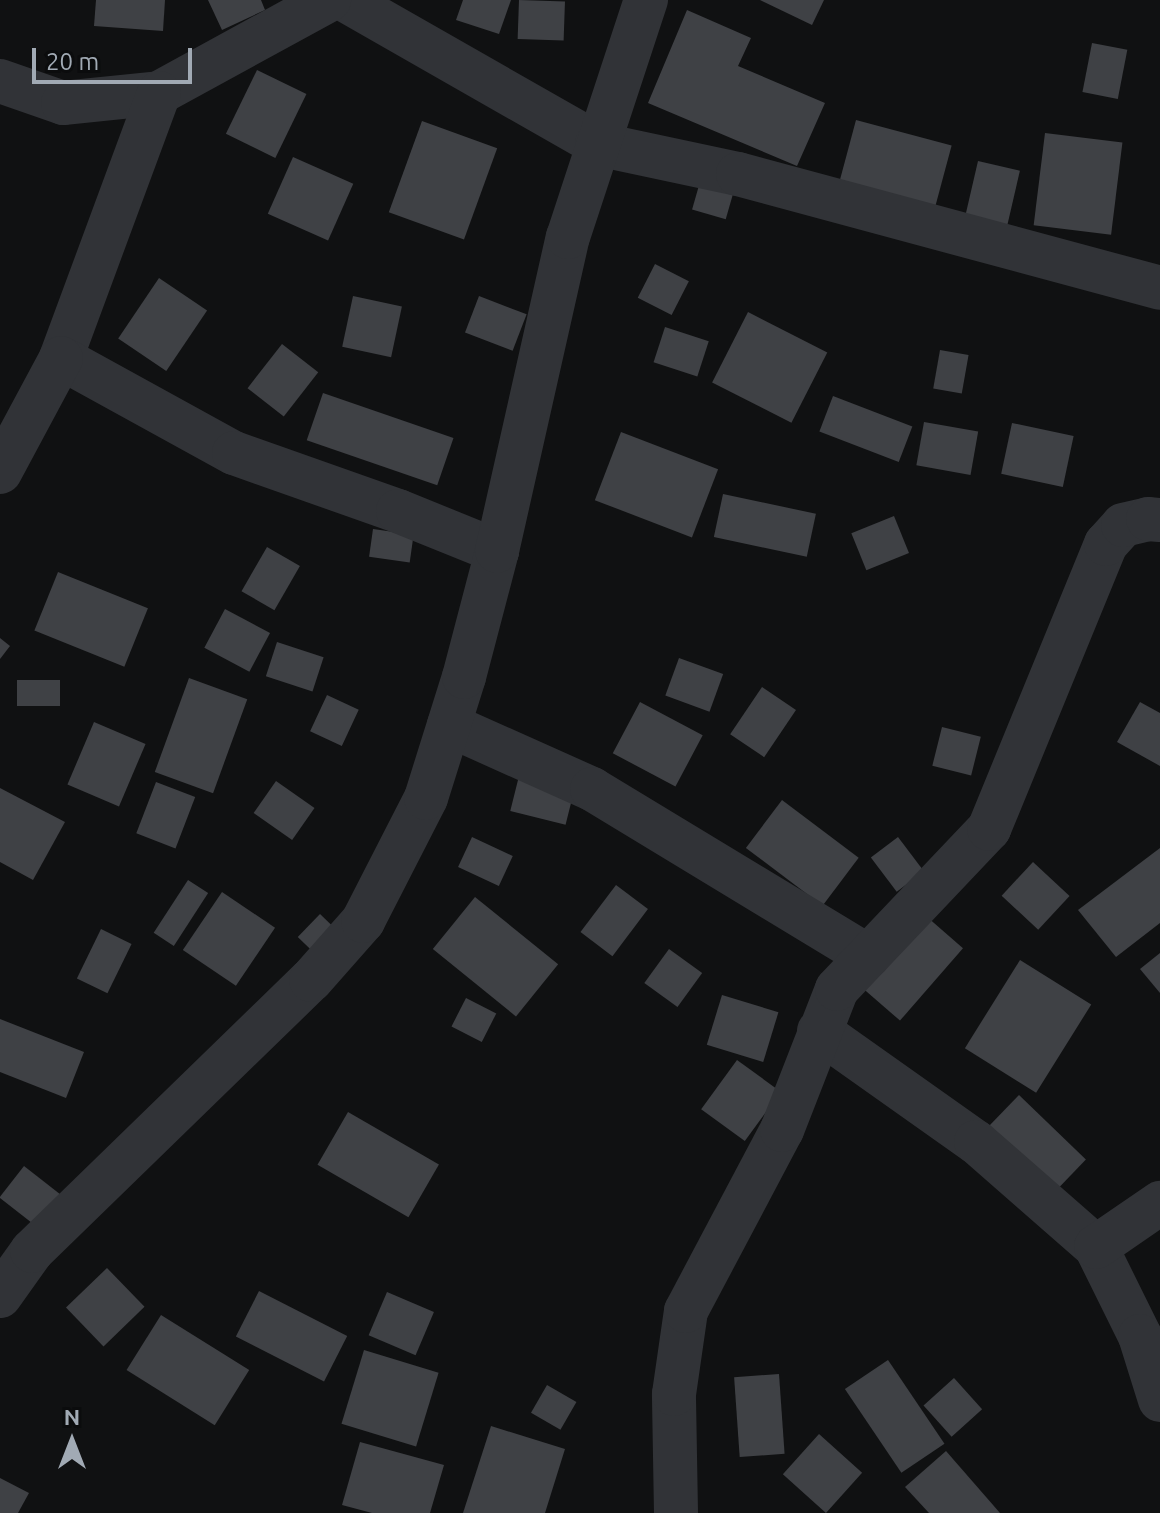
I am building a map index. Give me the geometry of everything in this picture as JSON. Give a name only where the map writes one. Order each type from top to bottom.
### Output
[{"type":"street","points":[[0,81],[63,103],[159,93],[329,0]]},
{"type":"street","points":[[345,0],[597,144],[738,174],[1160,288]]},
{"type":"street","points":[[0,1296],[32,1251],[311,980],[363,921],[426,798],[497,551],[568,237],[646,0]]},
{"type":"street","points":[[0,472],[61,358],[159,93]]},
{"type":"street","points":[[61,358],[234,453],[398,511],[497,551]]},
{"type":"street","points":[[676,1513],[674,1394],[686,1311],[775,1144],[837,989],[989,829],[1106,544],[1123,525],[1148,519],[1160,520]]},
{"type":"street","points":[[449,725],[592,789],[868,956]]},
{"type":"street","points":[[819,1031],[976,1142],[1096,1247],[1140,1336],[1160,1400]]},
{"type":"street","points":[[1096,1247],[1160,1203]]},
{"type":"building","points":[[96,0],[165,0],[163,31],[94,26]]},
{"type":"building","points":[[208,0],[261,0],[265,10],[222,30]]},
{"type":"building","points":[[463,0],[511,0],[499,34],[456,20]]},
{"type":"building","points":[[519,0],[565,2],[564,41],[518,39]]},
{"type":"building","points":[[760,0],[824,0],[812,25]]},
{"type":"building","points":[[687,10],[751,38],[738,66],[825,103],[797,166],[648,103]]},
{"type":"building","points":[[1092,43],[1127,50],[1118,99],[1082,92]]},
{"type":"building","points":[[257,70],[306,94],[275,158],[226,134]]},
{"type":"building","points":[[856,120],[952,146],[935,209],[839,184]]},
{"type":"building","points":[[422,121],[497,148],[464,240],[389,212]]},
{"type":"building","points":[[1045,133],[1122,143],[1111,235],[1034,225]]},
{"type":"building","points":[[293,157],[353,184],[328,240],[268,214]]},
{"type":"building","points":[[978,161],[1020,171],[1007,225],[965,216]]},
{"type":"building","points":[[702,175],[736,185],[726,219],[692,210]]},
{"type":"building","points":[[655,264],[689,281],[672,315],[638,298]]},
{"type":"building","points":[[159,278],[207,310],[166,371],[118,339]]},
{"type":"building","points":[[353,296],[402,306],[391,357],[342,347]]},
{"type":"building","points":[[479,296],[527,314],[513,351],[465,332]]},
{"type":"building","points":[[748,312],[827,352],[791,423],[712,382]]},
{"type":"building","points":[[665,327],[709,341],[697,376],[654,362]]},
{"type":"building","points":[[282,344],[318,372],[284,416],[248,388]]},
{"type":"building","points":[[940,350],[969,355],[962,393],[933,388]]},
{"type":"building","points":[[323,393],[453,438],[437,485],[307,440]]},
{"type":"building","points":[[833,396],[912,426],[899,462],[819,431]]},
{"type":"building","points":[[924,422],[978,432],[971,475],[916,465]]},
{"type":"building","points":[[1012,423],[1074,436],[1063,487],[1001,474]]},
{"type":"building","points":[[621,432],[718,469],[692,537],[595,500]]},
{"type":"building","points":[[723,494],[816,514],[807,557],[714,537]]},
{"type":"building","points":[[894,516],[909,553],[866,570],[851,533]]},
{"type":"building","points":[[373,529],[414,535],[410,562],[369,557]]},
{"type":"building","points":[[267,547],[300,566],[274,610],[242,591]]},
{"type":"building","points":[[58,572],[148,608],[124,667],[34,630]]},
{"type":"building","points":[[225,609],[270,633],[249,672],[204,648]]},
{"type":"building","points":[[0,638],[10,646],[0,659]]},
{"type":"building","points":[[277,642],[324,657],[312,691],[266,676]]},
{"type":"building","points":[[679,658],[723,674],[709,712],[665,696]]},
{"type":"building","points":[[189,678],[247,699],[213,793],[155,772]]},
{"type":"building","points":[[17,680],[60,680],[60,706],[17,706]]},
{"type":"building","points":[[762,687],[796,710],[764,757],[730,734]]},
{"type":"building","points":[[327,695],[359,710],[342,746],[310,731]]},
{"type":"building","points":[[640,702],[703,735],[675,787],[613,753]]},
{"type":"building","points":[[1140,702],[1160,713],[1160,766],[1117,742]]},
{"type":"building","points":[[94,722],[146,744],[119,806],[67,785]]},
{"type":"building","points":[[942,727],[981,737],[971,775],[932,766]]},
{"type":"building","points":[[519,776],[574,790],[566,825],[510,811]]},
{"type":"building","points":[[276,781],[315,808],[292,840],[254,813]]},
{"type":"building","points":[[156,782],[195,797],[176,848],[136,833]]},
{"type":"building","points":[[0,788],[65,822],[33,880],[0,862]]},
{"type":"building","points":[[782,800],[859,858],[823,906],[746,848]]},
{"type":"building","points":[[472,837],[513,856],[499,886],[458,867]]},
{"type":"building","points":[[898,837],[924,871],[897,892],[871,857]]},
{"type":"building","points":[[1160,848],[1160,923],[1116,957],[1078,910]]},
{"type":"building","points":[[1033,862],[1070,896],[1038,930],[1002,896]]},
{"type":"building","points":[[188,880],[208,893],[174,946],[154,933]]},
{"type":"building","points":[[616,885],[648,909],[612,956],[580,932]]},
{"type":"building","points":[[222,892],[275,928],[236,986],[183,950]]},
{"type":"building","points":[[475,897],[558,964],[516,1016],[433,949]]},
{"type":"building","points":[[320,914],[340,933],[318,956],[298,937]]},
{"type":"building","points":[[926,916],[963,948],[900,1021],[863,988]]},
{"type":"building","points":[[101,929],[132,944],[107,993],[77,978]]},
{"type":"building","points":[[669,949],[702,973],[677,1007],[644,983]]},
{"type":"building","points":[[1160,953],[1160,993],[1140,969]]},
{"type":"building","points":[[1020,960],[1091,1005],[1036,1093],[965,1048]]},
{"type":"building","points":[[722,995],[778,1012],[763,1062],[707,1045]]},
{"type":"building","points":[[466,998],[496,1013],[482,1042],[451,1027]]},
{"type":"building","points":[[0,1019],[84,1052],[66,1098],[0,1072]]},
{"type":"building","points":[[737,1060],[781,1092],[745,1141],[701,1109]]},
{"type":"building","points":[[1019,1095],[1086,1160],[1053,1193],[986,1129]]},
{"type":"building","points":[[348,1112],[439,1164],[408,1217],[318,1165]]},
{"type":"building","points":[[24,1166],[67,1199],[42,1231],[0,1198]]},
{"type":"building","points":[[107,1268],[145,1307],[104,1346],[66,1308]]},
{"type":"building","points":[[259,1291],[347,1336],[324,1381],[236,1336]]},
{"type":"building","points":[[387,1292],[434,1312],[416,1355],[369,1335]]},
{"type":"building","points":[[161,1315],[249,1370],[215,1425],[127,1370]]},
{"type":"building","points":[[364,1350],[439,1373],[416,1446],[341,1424]]},
{"type":"building","points":[[888,1360],[944,1444],[901,1473],[845,1389]]},
{"type":"building","points":[[779,1374],[785,1454],[740,1457],[734,1377]]},
{"type":"building","points":[[954,1378],[982,1409],[952,1437],[924,1405]]},
{"type":"building","points":[[547,1385],[576,1402],[560,1430],[531,1413]]},
{"type":"building","points":[[491,1426],[565,1449],[545,1513],[463,1513]]},
{"type":"building","points":[[819,1434],[862,1473],[826,1513],[783,1474]]},
{"type":"building","points":[[360,1442],[444,1465],[430,1513],[372,1513],[342,1505]]},
{"type":"building","points":[[946,1451],[1000,1513],[929,1513],[905,1487]]},
{"type":"building","points":[[0,1478],[29,1493],[18,1513],[0,1513]]}]
